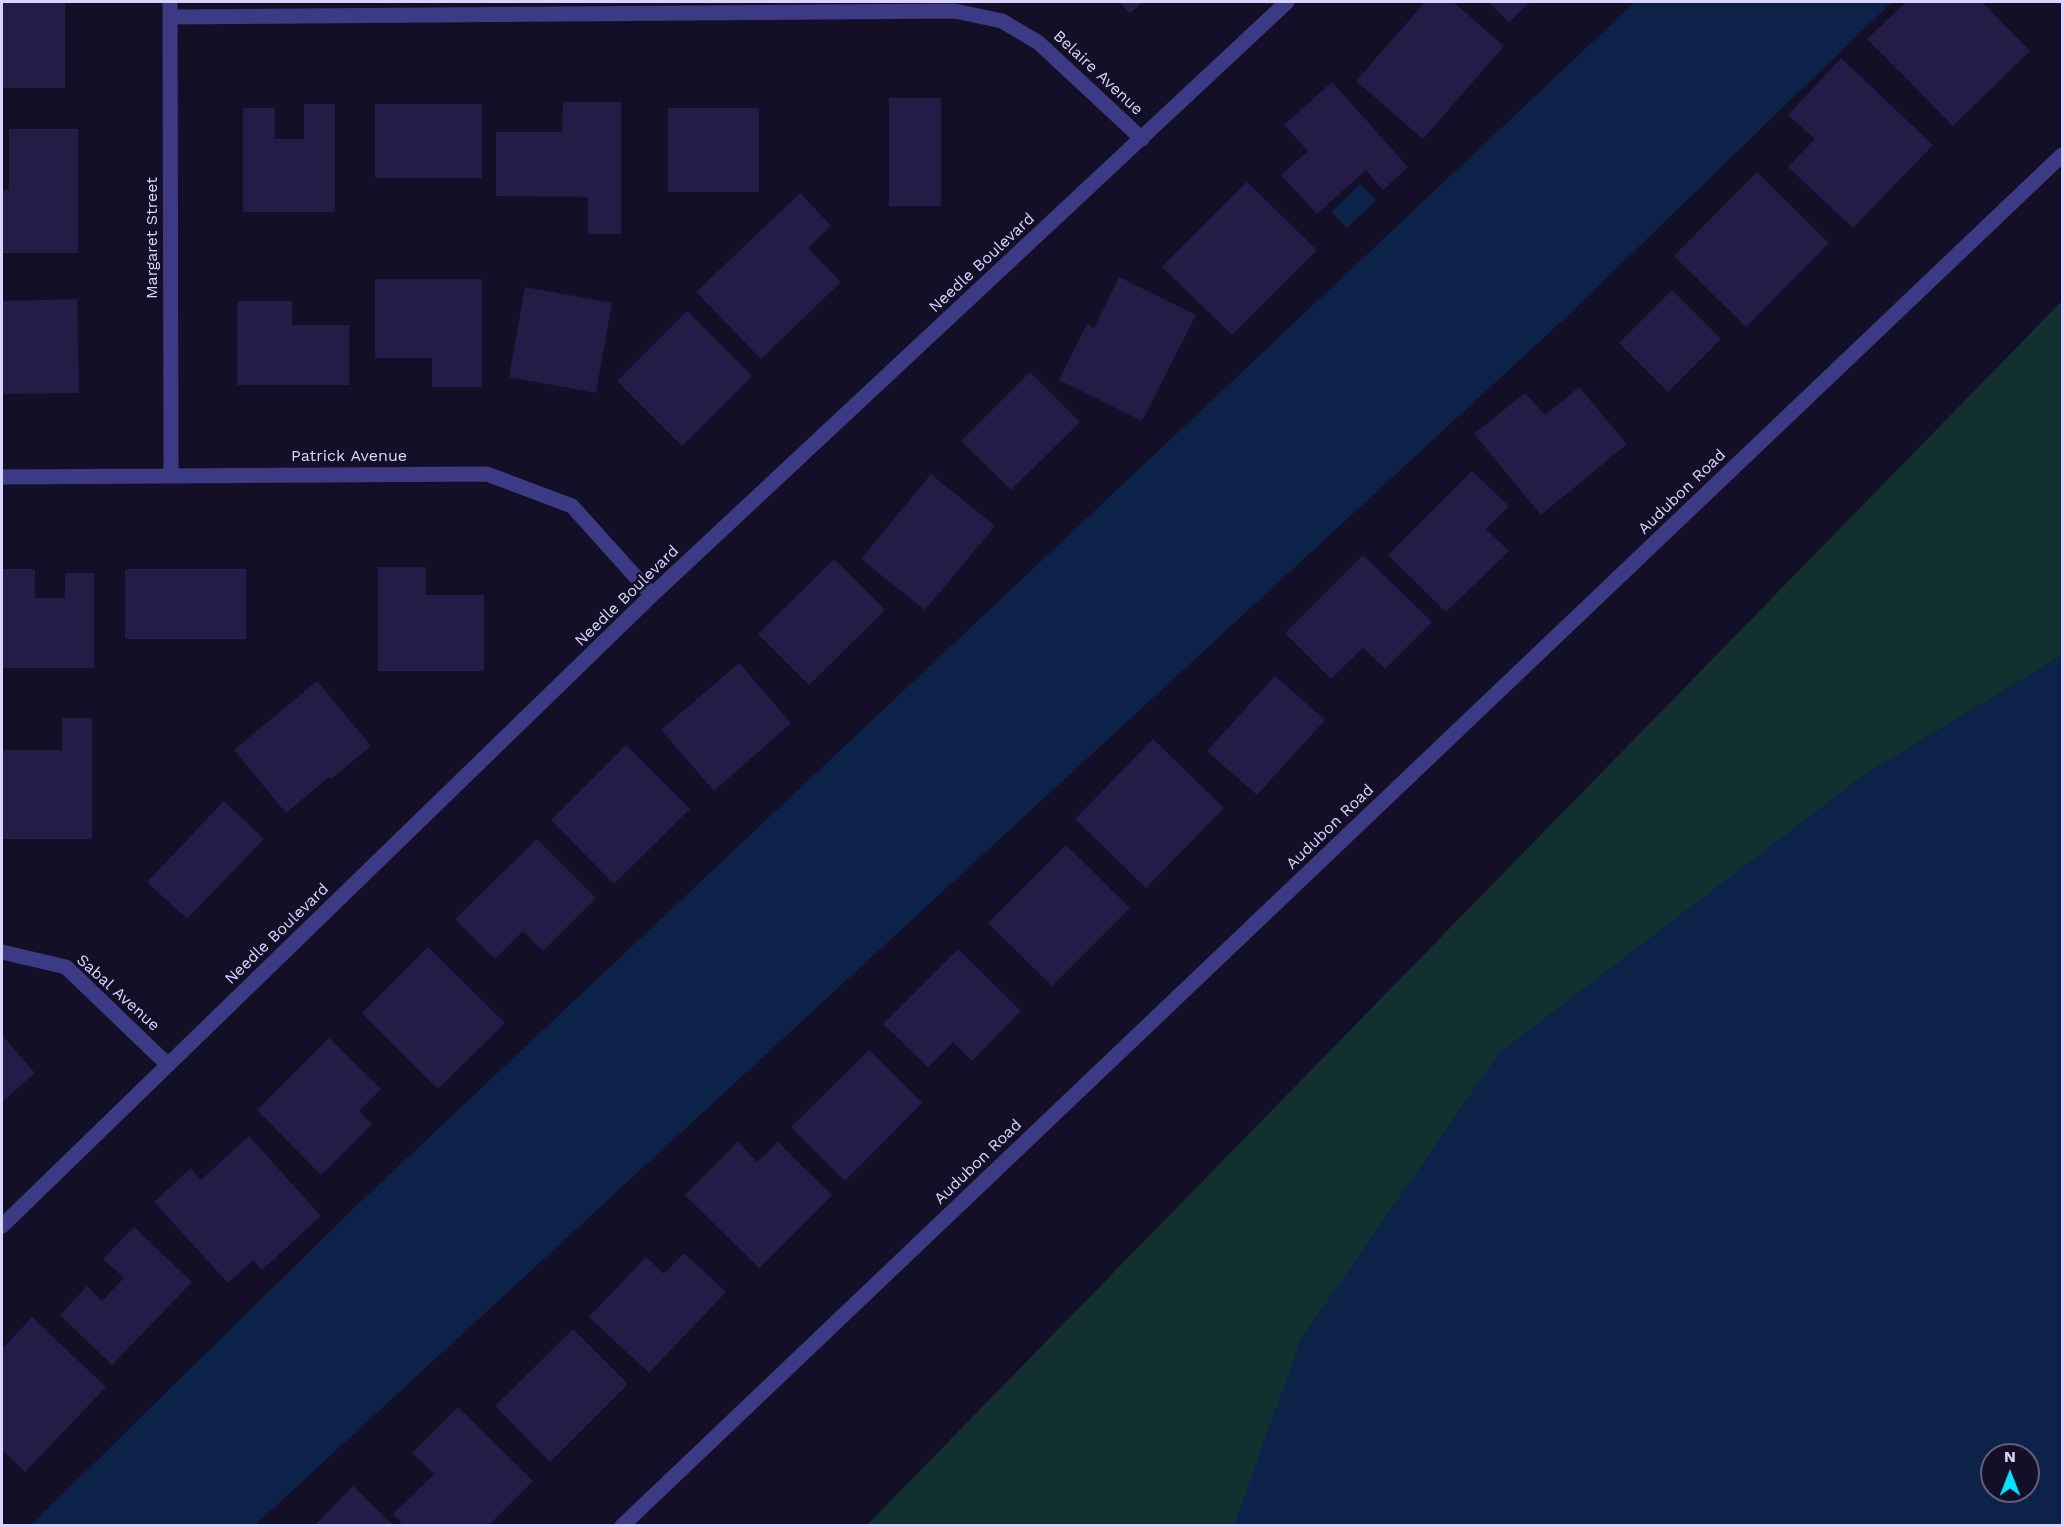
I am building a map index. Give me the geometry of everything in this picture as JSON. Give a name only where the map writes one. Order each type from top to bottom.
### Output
[{"type":"street","name":"Needle Boulevard","points":[[2,1226],[652,595],[1287,2]]},
{"type":"street","name":"Belaire Avenue","points":[[170,9],[955,11],[1002,21],[1039,43],[1142,139]]},
{"type":"street","name":"Margaret Street","points":[[170,9],[171,474]]},
{"type":"street","name":"Audubon Road","points":[[622,1526],[2062,155]]},
{"type":"street","name":"Patrick Avenue","points":[[2,477],[171,474],[488,474],[572,507],[652,595]]},
{"type":"street","name":"Sabal Avenue","points":[[2,952],[66,968],[168,1065]]},
{"type":"green space","points":[[2062,301],[2062,1525],[867,1525]]},
{"type":"water","points":[[1635,2],[1892,2],[1562,321],[255,1525],[31,1525],[355,1207]]},
{"type":"water","points":[[1360,184],[1376,200],[1347,228],[1331,212]]},
{"type":"water","points":[[2062,655],[2062,1525],[1234,1525],[1301,1339],[1499,1053],[1865,774]]},
{"type":"building","points":[[2,2],[65,2],[65,88],[2,88]]},
{"type":"building","points":[[1119,2],[1143,2],[1130,13]]},
{"type":"building","points":[[1425,2],[1453,2],[1504,46],[1423,139],[1356,81]]},
{"type":"building","points":[[1488,2],[1530,2],[1509,22]]},
{"type":"building","points":[[1906,2],[1982,2],[2030,51],[1953,126],[1867,39]]},
{"type":"building","points":[[1841,58],[1933,145],[1853,228],[1788,167],[1815,139],[1788,115]]},
{"type":"building","points":[[1332,82],[1408,167],[1383,190],[1366,170],[1317,214],[1281,175],[1308,151],[1284,125]]},
{"type":"building","points":[[889,98],[941,98],[941,206],[889,206]]},
{"type":"building","points":[[563,102],[621,102],[621,234],[588,234],[588,197],[496,196],[496,132],[562,132]]},
{"type":"building","points":[[304,104],[335,104],[335,212],[243,212],[243,108],[275,108],[275,139],[304,139]]},
{"type":"building","points":[[375,104],[482,104],[482,178],[375,178]]},
{"type":"building","points":[[668,108],[759,108],[759,192],[668,192]]},
{"type":"building","points":[[9,129],[78,129],[78,253],[2,253],[2,190],[9,190]]},
{"type":"building","points":[[1757,172],[1829,243],[1746,327],[1674,256]]},
{"type":"building","points":[[1247,182],[1317,250],[1232,335],[1162,267]]},
{"type":"building","points":[[800,193],[831,226],[808,248],[841,282],[761,359],[696,292]]},
{"type":"building","points":[[1119,277],[1196,315],[1142,421],[1059,380],[1087,324],[1094,328]]},
{"type":"building","points":[[375,279],[482,279],[482,387],[432,387],[432,358],[375,358]]},
{"type":"building","points":[[525,287],[612,303],[596,393],[509,377]]},
{"type":"building","points":[[1672,290],[1721,339],[1668,392],[1619,343]]},
{"type":"building","points":[[77,299],[79,393],[2,394],[2,301]]},
{"type":"building","points":[[237,301],[292,301],[292,325],[349,325],[349,385],[237,385]]},
{"type":"building","points":[[687,311],[752,376],[682,446],[617,381]]},
{"type":"building","points":[[1030,372],[1080,422],[1011,490],[961,441]]},
{"type":"building","points":[[1579,387],[1627,444],[1541,515],[1474,434],[1525,393],[1545,415]]},
{"type":"building","points":[[1472,471],[1509,506],[1486,529],[1509,551],[1446,612],[1388,555]]},
{"type":"building","points":[[931,474],[995,526],[925,610],[861,559]]},
{"type":"building","points":[[1363,555],[1432,622],[1385,669],[1363,648],[1331,679],[1285,633]]},
{"type":"building","points":[[834,559],[885,610],[809,685],[758,634]]},
{"type":"building","points":[[378,567],[426,567],[426,595],[484,595],[484,671],[378,671]]},
{"type":"building","points":[[2,569],[35,569],[35,598],[65,598],[65,573],[94,573],[94,668],[2,668]]},
{"type":"building","points":[[125,569],[246,569],[246,639],[125,639]]},
{"type":"building","points":[[739,663],[791,723],[714,791],[661,730]]},
{"type":"building","points":[[1275,676],[1325,720],[1257,795],[1207,751]]},
{"type":"building","points":[[317,681],[371,746],[286,813],[234,750]]},
{"type":"building","points":[[62,718],[92,718],[92,839],[2,839],[2,750],[62,750]]},
{"type":"building","points":[[1153,739],[1224,808],[1146,888],[1075,819]]},
{"type":"building","points":[[626,745],[690,809],[614,884],[551,820]]},
{"type":"building","points":[[224,801],[264,839],[187,919],[147,882]]},
{"type":"building","points":[[537,839],[596,898],[543,951],[523,931],[495,959],[455,919]]},
{"type":"building","points":[[1066,845],[1130,908],[1052,986],[988,923]]},
{"type":"building","points":[[428,947],[505,1023],[438,1089],[362,1013]]},
{"type":"building","points":[[958,949],[1021,1011],[972,1061],[953,1042],[928,1067],[883,1024]]},
{"type":"building","points":[[2,1035],[35,1073],[2,1102]]},
{"type":"building","points":[[329,1038],[381,1089],[359,1111],[372,1124],[321,1175],[257,1110]]},
{"type":"building","points":[[869,1050],[922,1103],[845,1181],[791,1127]]},
{"type":"building","points":[[249,1136],[321,1216],[262,1270],[253,1260],[228,1283],[154,1202],[191,1168],[201,1180]]},
{"type":"building","points":[[738,1142],[757,1162],[778,1142],[832,1195],[759,1268],[685,1195]]},
{"type":"building","points":[[134,1227],[192,1282],[112,1365],[60,1315],[87,1286],[102,1301],[124,1278],[103,1259]]},
{"type":"building","points":[[684,1253],[726,1292],[649,1373],[589,1317],[646,1257],[664,1274]]},
{"type":"building","points":[[32,1317],[106,1387],[25,1472],[2,1450],[2,1349]]},
{"type":"building","points":[[573,1329],[628,1384],[550,1462],[495,1406]]},
{"type":"building","points":[[458,1407],[533,1481],[488,1526],[404,1526],[393,1514],[434,1474],[412,1453]]},
{"type":"building","points":[[353,1486],[394,1526],[314,1526]]}]
